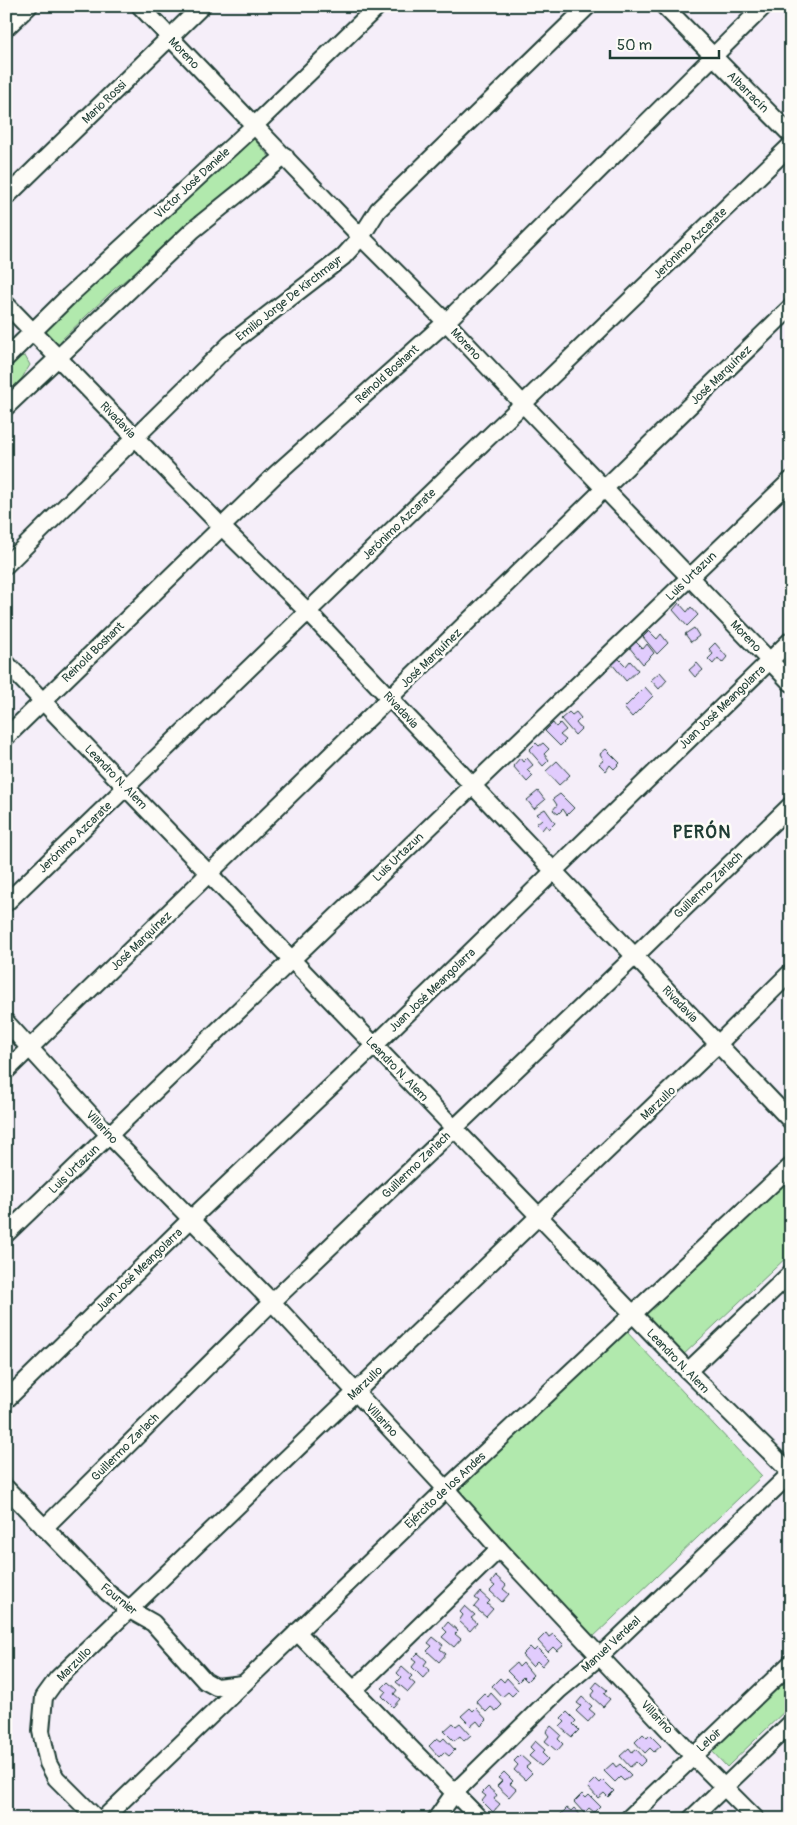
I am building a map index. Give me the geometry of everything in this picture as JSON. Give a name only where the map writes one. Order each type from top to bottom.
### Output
[{"type":"street","points":[[6,28],[29,6]]},
{"type":"street","name":"Moreno","points":[[140,6],[361,237],[446,322],[791,683]]},
{"type":"street","name":"Mario Rossi","points":[[6,197],[202,6]]},
{"type":"street","name":"Víctor José Daniele","points":[[6,358],[69,296],[255,125],[378,6]]},
{"type":"street","name":"Emilio Jorge De Kirchmayr","points":[[6,565],[230,344],[343,257],[361,237],[378,210],[588,6]]},
{"type":"street","name":"Albarracín","points":[[664,6],[791,135]]},
{"type":"street","name":"Reinold Boshant","points":[[6,737],[276,474],[446,322],[764,6]]},
{"type":"street","name":"Jerónimo Azcarate","points":[[6,903],[791,145]]},
{"type":"street","points":[[6,407],[193,230],[285,156]]},
{"type":"street","name":"Rivadavia","points":[[6,304],[221,526],[308,612],[791,1121]]},
{"type":"street","name":"José Marquínez","points":[[6,1071],[791,308]]},
{"type":"street","name":"Luis Urtazun","points":[[6,1234],[791,480]]},
{"type":"street","name":"Juan José Meangolarra","points":[[6,1400],[191,1219],[554,872],[791,640]]},
{"type":"street","name":"Leandro N. Alem","points":[[6,663],[44,700],[126,788],[688,1371],[791,1473]]},
{"type":"street","name":"Guillermo Zarlach","points":[[44,1528],[272,1302],[791,805]]},
{"type":"street","name":"Marzullo","points":[[96,1819],[56,1778],[48,1763],[41,1731],[44,1696],[57,1679],[539,1217],[791,972]]},
{"type":"street","name":"Villarino","points":[[6,1022],[109,1134],[272,1302],[446,1489],[499,1549],[693,1756],[756,1819]]},
{"type":"street","name":"Ejército de los Andes","points":[[103,1819],[446,1489],[791,1166]]},
{"type":"street","points":[[688,1371],[791,1273]]},
{"type":"street","name":"Manuel Verdeal","points":[[436,1819],[455,1792],[559,1690],[600,1656],[791,1473]]},
{"type":"street","name":"Fournier","points":[[6,1488],[108,1593],[130,1610],[153,1623],[205,1681],[216,1687],[243,1684]]},
{"type":"street","points":[[354,1690],[499,1549]]},
{"type":"street","points":[[297,1632],[480,1819]]},
{"type":"street","name":"Leloir","points":[[636,1816],[693,1756],[791,1663]]},
{"type":"street","points":[[691,1819],[791,1723]]},
{"type":"green space","points":[[251,136],[272,160],[113,290],[55,346],[39,332]]},
{"type":"green space","points":[[25,356],[30,365],[22,378],[6,395],[6,365],[13,358]]},
{"type":"green space","points":[[791,1171],[791,1253],[680,1358],[640,1315]]},
{"type":"green space","points":[[625,1330],[762,1476],[591,1639],[453,1493]]},
{"type":"green space","points":[[791,1671],[791,1705],[727,1767],[710,1749]]},
{"type":"building","points":[[679,603],[687,612],[691,607],[698,615],[687,626],[673,610]]},
{"type":"building","points":[[694,628],[699,636],[691,642],[685,634]]},
{"type":"building","points":[[649,631],[657,639],[661,634],[668,643],[657,654],[643,637]]},
{"type":"building","points":[[635,641],[643,649],[647,644],[654,653],[643,664],[629,647]]},
{"type":"building","points":[[715,643],[727,657],[722,663],[718,658],[713,664],[708,659],[713,654],[709,649]]},
{"type":"building","points":[[618,658],[626,666],[630,661],[638,670],[626,681],[612,664]]},
{"type":"building","points":[[697,663],[703,670],[695,677],[689,670]]},
{"type":"building","points":[[660,672],[667,680],[659,689],[651,680]]},
{"type":"building","points":[[645,687],[653,696],[632,717],[624,708]]},
{"type":"building","points":[[569,712],[572,715],[576,712],[581,718],[576,723],[581,729],[575,735],[561,719]]},
{"type":"building","points":[[553,723],[556,727],[560,723],[566,730],[560,735],[566,740],[560,746],[545,731]]},
{"type":"building","points":[[536,743],[539,746],[543,743],[549,749],[544,754],[549,760],[543,766],[529,750]]},
{"type":"building","points":[[606,749],[620,763],[614,769],[610,765],[606,771],[599,764],[604,760],[600,754]]},
{"type":"building","points":[[520,758],[523,762],[527,758],[533,765],[527,770],[533,776],[527,782],[513,766]]},
{"type":"building","points":[[557,761],[570,775],[559,785],[546,771]]},
{"type":"building","points":[[538,791],[545,800],[534,809],[527,800]]},
{"type":"building","points":[[560,794],[574,808],[567,815],[563,809],[558,814],[553,810],[557,805],[553,799]]},
{"type":"building","points":[[545,809],[555,823],[549,829],[546,825],[542,830],[536,824],[542,819],[537,814]]},
{"type":"building","points":[[496,1576],[506,1585],[503,1589],[509,1594],[502,1602],[490,1591],[495,1586],[491,1583]]},
{"type":"building","points":[[480,1592],[490,1601],[487,1604],[493,1609],[486,1617],[474,1607],[479,1601],[475,1598]]},
{"type":"building","points":[[465,1606],[475,1615],[471,1618],[477,1623],[470,1631],[459,1621],[463,1615],[460,1612]]},
{"type":"building","points":[[448,1622],[458,1631],[455,1634],[461,1639],[454,1647],[442,1637],[447,1632],[443,1628]]},
{"type":"building","points":[[546,1633],[549,1637],[553,1634],[564,1645],[557,1651],[553,1647],[548,1652],[538,1641]]},
{"type":"building","points":[[433,1637],[443,1645],[440,1649],[446,1654],[439,1662],[427,1651],[432,1646],[428,1643]]},
{"type":"building","points":[[530,1647],[534,1651],[537,1648],[548,1659],[542,1666],[537,1661],[532,1666],[522,1655]]},
{"type":"building","points":[[418,1653],[427,1661],[424,1665],[430,1670],[423,1678],[412,1667],[416,1662],[412,1659]]},
{"type":"building","points":[[516,1663],[519,1667],[523,1663],[533,1675],[527,1681],[523,1677],[518,1682],[507,1671]]},
{"type":"building","points":[[402,1667],[412,1676],[409,1679],[415,1684],[408,1692],[396,1682],[401,1677],[397,1673]]},
{"type":"building","points":[[500,1678],[504,1682],[507,1678],[518,1690],[512,1696],[508,1692],[502,1697],[492,1686]]},
{"type":"building","points":[[388,1682],[397,1690],[394,1694],[400,1699],[393,1707],[382,1696],[386,1691],[382,1688]]},
{"type":"building","points":[[597,1682],[607,1690],[604,1694],[610,1699],[603,1707],[591,1696],[595,1691],[592,1688]]},
{"type":"building","points":[[484,1693],[488,1697],[491,1693],[502,1705],[496,1711],[491,1707],[486,1712],[476,1701]]},
{"type":"building","points":[[582,1697],[592,1706],[589,1709],[595,1714],[588,1722],[576,1711],[581,1706],[577,1703]]},
{"type":"building","points":[[470,1708],[473,1711],[476,1708],[487,1720],[481,1726],[477,1721],[471,1726],[461,1716]]},
{"type":"building","points":[[567,1712],[576,1721],[573,1724],[579,1730],[572,1737],[560,1727],[565,1722],[561,1718]]},
{"type":"building","points":[[453,1723],[456,1726],[460,1723],[471,1735],[464,1741],[460,1736],[454,1741],[444,1731]]},
{"type":"building","points":[[551,1726],[561,1735],[558,1739],[563,1744],[557,1751],[545,1741],[549,1736],[546,1732]]},
{"type":"building","points":[[643,1734],[647,1738],[650,1735],[661,1746],[654,1752],[650,1748],[645,1753],[635,1742]]},
{"type":"building","points":[[437,1738],[441,1741],[444,1738],[455,1750],[449,1756],[444,1752],[439,1757],[429,1746]]},
{"type":"building","points":[[535,1741],[545,1750],[542,1753],[548,1759],[541,1766],[529,1756],[534,1751],[530,1747]]},
{"type":"building","points":[[629,1748],[632,1752],[636,1749],[646,1760],[640,1766],[636,1762],[630,1767],[620,1756]]},
{"type":"building","points":[[520,1755],[530,1764],[526,1767],[532,1773],[525,1780],[514,1770],[518,1765],[514,1761]]},
{"type":"building","points":[[613,1763],[616,1767],[620,1764],[631,1775],[624,1781],[620,1777],[615,1782],[604,1771]]},
{"type":"building","points":[[504,1772],[513,1781],[510,1784],[516,1789],[509,1797],[497,1786],[502,1781],[498,1778]]},
{"type":"building","points":[[596,1779],[600,1783],[603,1780],[614,1791],[608,1797],[604,1793],[598,1798],[588,1787]]},
{"type":"building","points":[[488,1787],[497,1795],[494,1799],[500,1804],[493,1812],[482,1801],[486,1796],[482,1793]]},
{"type":"building","points":[[582,1794],[586,1798],[589,1795],[600,1806],[594,1812],[589,1808],[584,1813],[574,1802]]},
{"type":"building","points":[[567,1808],[571,1811],[574,1808],[584,1819],[562,1819],[559,1816]]},
{"type":"district","name":"PERÓN","points":[[702,832]]}]
